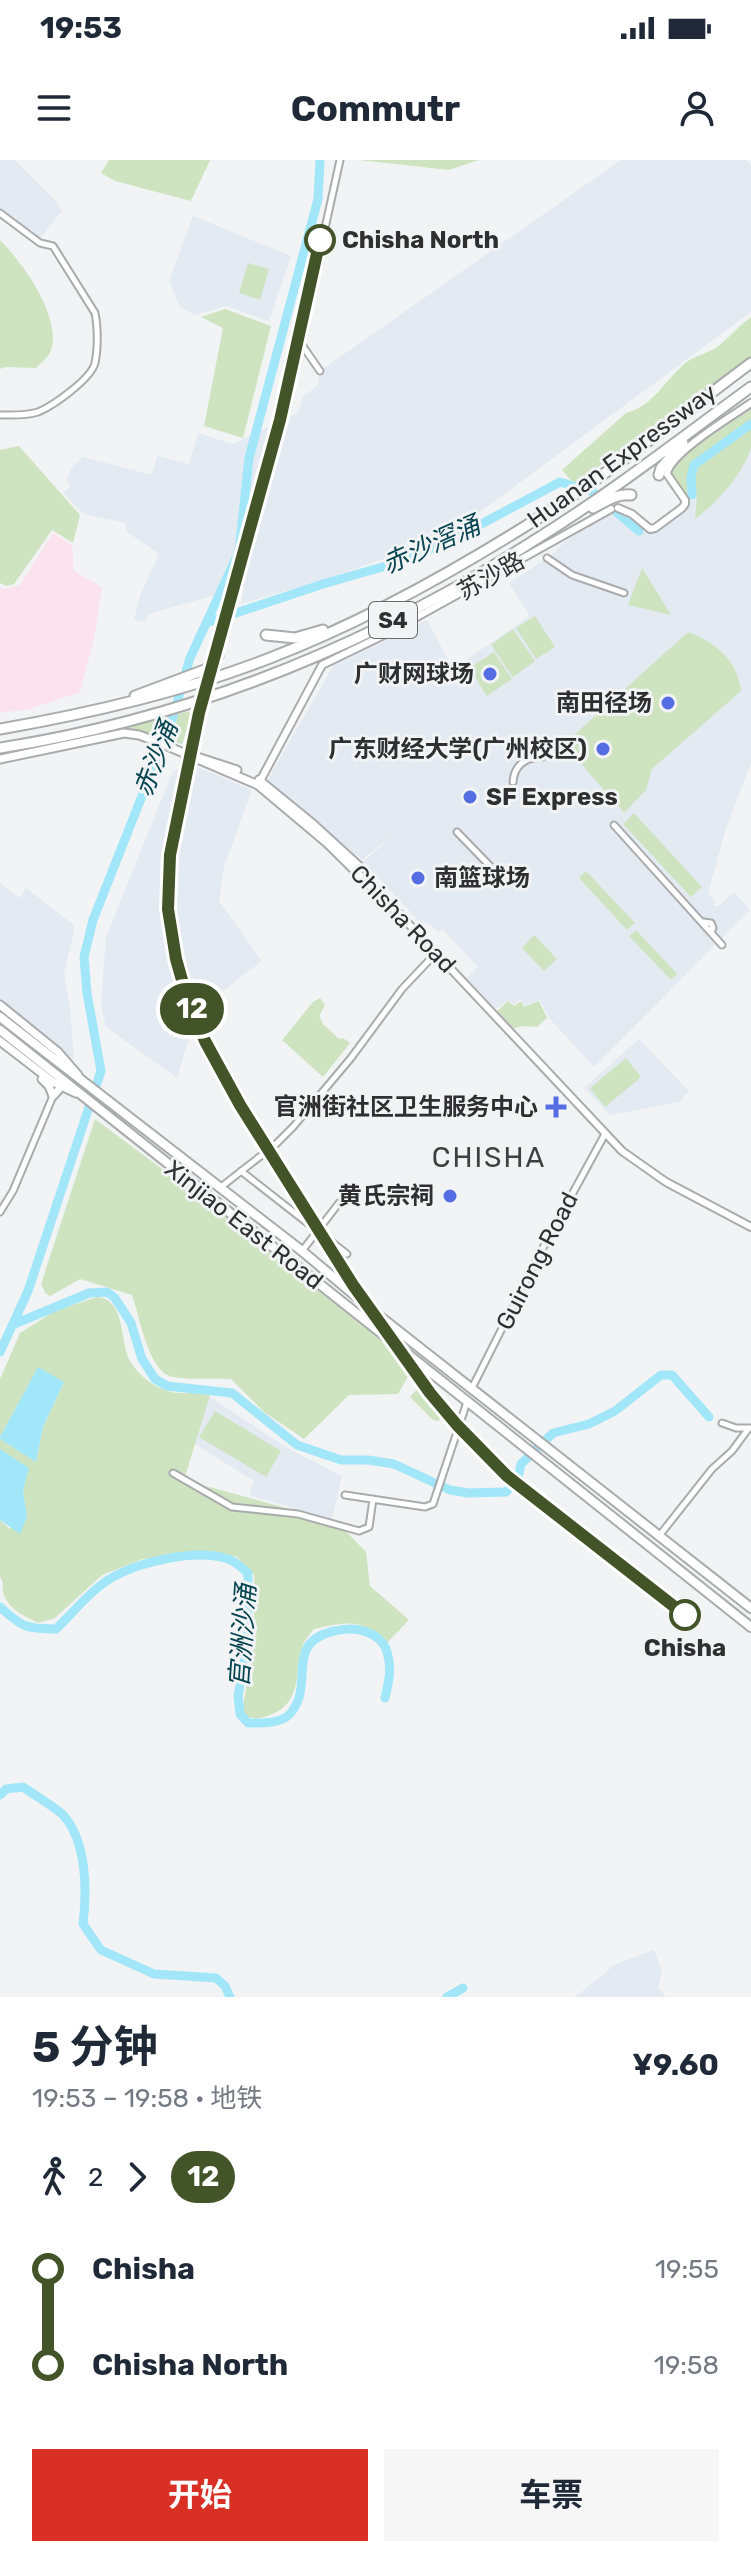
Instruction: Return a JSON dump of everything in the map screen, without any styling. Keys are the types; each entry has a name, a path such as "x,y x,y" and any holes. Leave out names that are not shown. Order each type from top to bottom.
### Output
{"highway":[{"name":"Huanan Expressway","path":"0,729 99,711 170,687 193,684 267,659 364,615 484,551 575,493 751,363"},
{"name":"Huanan Expressway","path":"0,748 95,730 166,712 260,680 359,637 417,608 587,508 751,387"},
{"path":"659,475 672,454 707,419"},
{"path":"587,508 628,495"},
{"path":"266,635 295,638 364,615"},
{"path":"170,687 209,667 218,656"},
{"name":"Xinjiao East Road","path":"0,1017 221,1187 751,1608"},
{"name":"Xinjiao East Road","path":"0,1030 751,1627"}],"main road":[{"name":"Chisha Road","path":"0,759 124,733 139,735 186,753 201,762 259,783 327,843 403,918"},
{"path":"0,1005 58,1052 82,1080"},
{"path":"0,1044 46,1082 53,1096 61,1087"},
{"path":"0,1044 61,1087 78,1093"}],"street":[{"path":"320,371 300,342 340,160"},
{"path":"0,213 40,243 53,246 95,313 97,322 95,363 87,378 38,412 0,415"},
{"name":"苏沙路","path":"259,783 322,665 390,632 614,509 632,514 650,529 655,528 682,508 685,500 667,474 670,465 684,451 751,403"},
{"path":"547,558 572,575 624,593"},
{"path":"513,782 513,775 521,763 542,757"},
{"path":"614,825 722,945"},
{"path":"457,832 493,869"},
{"name":"Chisha Road","path":"403,918 622,1151 653,1175 751,1227"},
{"path":"221,1187 293,1127 351,1058 402,989 436,953"},
{"path":"0,1212 13,1191 53,1096"},
{"name":"Guirong Road","path":"472,1388 605,1134"},
{"path":"241,1171 347,1254"},
{"path":"302,1251 339,1203"},
{"path":"345,1495 431,1506 467,1402"},
{"path":"722,1423 736,1428 750,1428"},
{"path":"659,1536 712,1469 732,1451 750,1428"},
{"path":"173,1473 232,1507 298,1514 359,1531 369,1527 373,1499"}],"shaded area":[{"path":"0,160 15,160 62,211 39,240 0,211"},
{"path":"621,160 746,160 751,165 751,312 473,517 403,552 241,604 244,587 148,614 145,622 134,620 141,593 159,554 127,532 125,523 87,515 78,509 64,493 71,486 66,480 72,467 83,457 152,475 157,456 189,464 198,433 233,444 299,412 303,397 318,385 320,371"},
{"path":"193,216 291,256 269,321 226,306 195,315 180,307 169,281"},
{"name":"广东财经大学(广州校区)","path":"751,405 751,763 725,831 708,894 716,902 713,906 719,906 734,892 750,910 594,1067 549,1018 540,1000 524,1006 521,998 514,1005 508,1000 496,1009 467,978 478,967 442,929 439,932 420,922 363,862 402,827 362,860 267,781 333,666 427,620 463,688 454,668 530,616 509,583 550,556 567,540 614,511 625,513 650,531 683,511 687,506 685,452"},
{"path":"53,533 72,545 74,571 102,587 94,638 80,692 29,709 0,713 0,587 20,585"},
{"path":"193,765 252,790 224,867 219,901 262,961 197,1011 177,1078 106,1027 101,1004 106,937 173,771"},
{"path":"0,883 19,898 26,888 75,926 64,974 74,1060 0,1000"},
{"path":"639,1039 689,1091 679,1102 610,1115 584,1088"},
{"path":"210,1397 289,1449 342,1476 332,1519 249,1495 254,1481 195,1444"},
{"path":"654,1950 662,1971 658,1988 666,1997 575,1997 616,1964"}],"green space":[{"path":"109,160 210,160 191,201 115,181 101,173"},
{"path":"359,160 479,160 449,170"},
{"path":"0,240 29,276 51,322 51,350 36,368 0,369"},
{"path":"248,263 269,269 260,300 239,293"},
{"path":"225,309 271,326 243,438 204,426 223,328 201,317"},
{"path":"751,317 751,357 574,484 562,470 626,413 651,399 684,364 717,347"},
{"path":"751,406 751,420 696,458 688,474 687,500 670,472 675,464 694,446"},
{"path":"751,427 751,447 736,477 721,496 695,519 697,496 693,484 696,467"},
{"path":"19,446 80,515 73,543 52,530 14,584 6,586 0,583 0,450"},
{"path":"642,568 671,615 628,605"},
{"path":"535,616 555,647 536,659 516,628"},
{"path":"513,629 535,661 513,677 491,645"},
{"name":"南田径场","path":"688,632 724,654 735,670 741,691 652,769 646,790 624,813 564,744"},
{"name":"广财网球场","path":"494,652 512,679 487,696 469,668"},
{"path":"194,710 182,744 130,728 135,725"},
{"path":"634,813 702,887 691,897 623,824"},
{"path":"586,871 635,923 627,930 579,878"},
{"path":"636,930 677,974 671,980 629,936"},
{"path":"534,935 557,959 544,971 522,948"},
{"path":"320,998 325,1005 319,1016 323,1024 339,1039 350,1043 323,1077 282,1040 313,1002"},
{"path":"508,1001 514,1006 521,1001 524,1007 539,1001 547,1018 537,1027 512,1029 497,1011"},
{"path":"626,1058 641,1077 605,1107 590,1088"},
{"path":"95,1119 414,1366 398,1394 349,1395 304,1439 264,1412 231,1379 180,1378 164,1373 151,1355 132,1295 80,1279 50,1296 46,1294 41,1284"},
{"path":"97,1297 114,1306 128,1356 146,1380 172,1392 210,1396 184,1480 337,1522 366,1552 370,1586 409,1620 386,1644 370,1629 353,1624 314,1629 303,1645 293,1695 288,1703 270,1715 251,1718 242,1711 252,1643 254,1575 237,1557 214,1551 143,1559 102,1575 55,1618 38,1623 13,1608 5,1597 0,1576 0,1520 10,1529 27,1517 23,1491 28,1468 0,1449 0,1439 36,1462 43,1427 64,1382 38,1368 0,1437 0,1379 20,1333 55,1311"},
{"path":"425,1380 453,1406 438,1421 433,1420 410,1397"},
{"path":"215,1411 281,1451 266,1477 199,1437"}],"water":[{"path":"38,1367 64,1382 43,1427 36,1462 0,1437"},
{"path":"0,1449 29,1468 23,1491 27,1517 20,1534 0,1520"}],"waterway":[{"name":"赤沙涌","path":"0,1352 28,1291 101,1071 84,957 93,920 172,720 190,658 239,552 249,458 318,199 320,160"},
{"name":"赤沙滘涌","path":"692,495 694,465 751,424"},
{"name":"赤沙滘涌","path":"206,623 407,560 560,482 593,492 639,531"},
{"path":"12,1325 89,1293 107,1292 115,1298 131,1323 142,1359 155,1379 167,1386 232,1393 297,1445 341,1460 394,1464 450,1490 468,1493 506,1492 518,1478 521,1464 553,1433 589,1424 615,1411 661,1375 672,1375 709,1417"},
{"name":"官洲沙涌","path":"0,1607 25,1626 56,1629 95,1590 128,1570 162,1560 198,1555 228,1559 248,1573 248,1641 238,1696 240,1714 248,1723 275,1721 289,1715 301,1691 302,1666 309,1645 318,1637 334,1631 364,1631 383,1643 390,1667 385,1698"},
{"path":"0,1795 6,1789 23,1787 61,1813 72,1827 84,1868 83,1924 101,1950 154,1974 216,1978 225,1986 230,1997"},
{"path":"447,1997 463,1988"}],"metro line":[{"name":"12","path":"320,240 280,420 199,713 170,855 168,909 176,959 188,1001 205,1041 240,1105 353,1285 430,1393 507,1476 685,1615"}],"place":[{"name":"Chisha North","path":"320,240"},
{"name":"广财网球场","path":"490,674"},
{"name":"南田径场","path":"668,703"},
{"name":"广东财经大学(广州校区)","path":"603,749"},
{"name":"SF Express","path":"470,797"},
{"name":"南篮球场","path":"418,878"},
{"name":"官洲街社区卫生服务中心","path":"556,1107"},
{"name":"黄氏宗祠","path":"450,1196"},
{"name":"Chisha","path":"685,1615"}],"district":[{"name":"CHISHA","path":"489,1157"}]}
